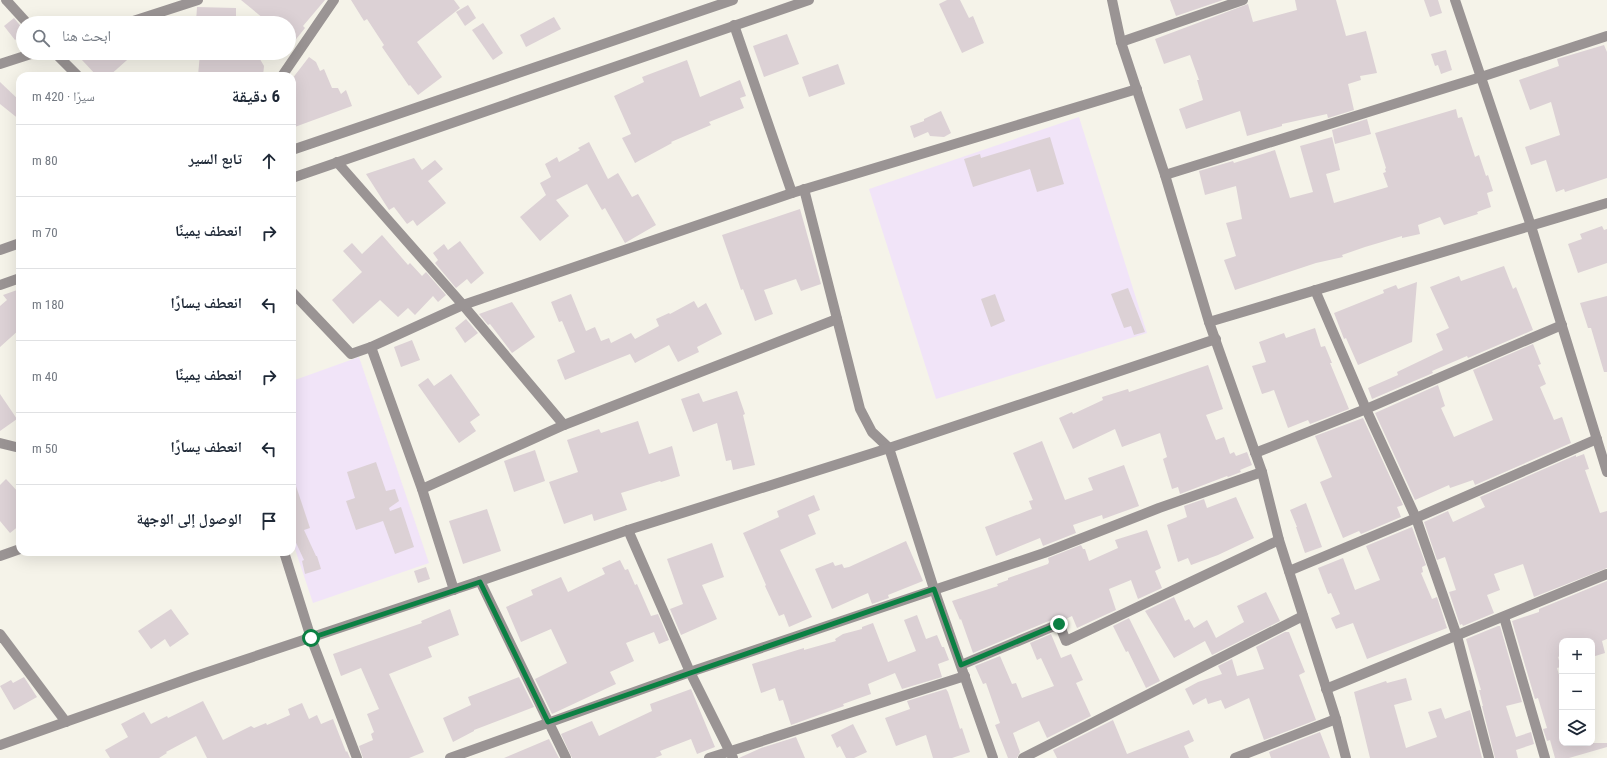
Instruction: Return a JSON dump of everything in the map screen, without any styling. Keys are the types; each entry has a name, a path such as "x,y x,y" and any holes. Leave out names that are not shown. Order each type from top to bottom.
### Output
{"street":[{"path":"6,0 21,16"},
{"path":"149,16 198,0"},
{"path":"296,56 334,0"},
{"path":"296,149 734,0"},
{"path":"296,177 809,0"},
{"path":"1112,0 1121,42 1165,175 1209,322 1262,472 1279,540 1336,719 1346,758"},
{"path":"1121,42 1243,0"},
{"path":"1455,0 1531,226 1607,472"},
{"path":"734,25 792,193"},
{"path":"1165,175 1481,77 1607,36"},
{"path":"0,64 16,59"},
{"path":"62,60 74,72"},
{"path":"285,72 293,60"},
{"path":"296,296 351,354 371,347 463,305 792,193 1137,89"},
{"path":"337,162 463,305 564,426"},
{"path":"804,189 860,409 872,432 889,448 934,589 993,758"},
{"path":"1209,322 1607,204"},
{"path":"0,250 16,244"},
{"path":"0,285 16,279"},
{"path":"1315,290 1366,409 1416,518 1457,636 1489,758"},
{"path":"422,489 564,426 837,319"},
{"path":"1255,453 1366,409 1562,326"},
{"path":"0,745 193,677 480,582 628,530 889,448 1216,339"},
{"path":"371,347 422,489 454,590"},
{"path":"1289,571 1416,518 1597,439"},
{"path":"0,443 16,447"},
{"path":"450,758 690,672 1044,553 1160,508 1262,472"},
{"path":"628,530 690,672 731,754"},
{"path":"961,665 1059,624 1066,641 1279,540"},
{"path":"0,556 16,550"},
{"path":"285,556 311,638 357,758"},
{"path":"1326,689 1607,574"},
{"path":"480,582 566,758"},
{"path":"1023,758 1303,616"},
{"path":"1504,616 1545,758"},
{"path":"0,634 66,722"},
{"path":"708,758 731,754 965,676"},
{"path":"1235,758 1336,719"}],"shaded area":[{"path":"1079,117 1147,333 936,399 869,189"},
{"path":"359,357 429,563 313,603 296,552 296,380"}],"building":[{"path":"241,0 325,0 303,26 305,28 296,39 296,16 260,16"},
{"path":"351,0 454,0 460,8 417,42 442,77 418,95 410,85 409,86 382,47 384,45 367,19 364,21"},
{"path":"947,0 960,0 969,18 973,16 984,43 962,53 939,4"},
{"path":"1170,0 1223,0 1176,16"},
{"path":"1295,0 1336,0 1346,36 1366,31 1377,73 1360,76 1361,80 1348,84 1354,110 1328,118 1327,114 1282,124 1282,126 1247,136 1240,111 1186,129 1179,109 1203,100 1197,80 1199,80 1190,55 1164,64 1155,39 1248,4 1253,22 1297,10"},
{"path":"1424,0 1438,0 1442,13 1430,17"},
{"path":"468,5 476,18 465,26 456,12"},
{"path":"197,7 236,8 236,16 196,16"},
{"path":"554,17 561,29 526,47 520,35"},
{"path":"14,18 16,20 16,39 15,40 4,26"},
{"path":"483,23 503,53 493,60 472,30"},
{"path":"787,34 799,64 764,77 753,46"},
{"path":"1604,45 1607,52 1607,178 1565,192 1564,189 1556,192 1546,160 1531,165 1525,147 1560,135 1551,102 1530,110 1519,80 1559,66 1557,59"},
{"path":"1446,50 1452,70 1441,74 1438,65 1435,66 1431,54"},
{"path":"309,57 316,62 320,71 324,69 332,88 338,88 341,94 346,90 352,106 296,127 296,74"},
{"path":"82,60 127,60 114,72 93,72"},
{"path":"199,60 260,60 264,66 263,72 198,72"},
{"path":"687,60 700,97 740,80 746,96 740,98 744,108 709,122 711,125 671,142 672,143 635,163 622,138 631,134 614,96 644,82 642,77"},
{"path":"838,64 845,84 809,97 802,77"},
{"path":"0,82 16,97 16,117 0,104"},
{"path":"1456,109 1458,118 1462,117 1475,157 1479,155 1486,176 1488,175 1493,191 1487,193 1491,207 1477,212 1478,214 1444,225 1440,217 1418,225 1420,234 1402,238 1402,236 1365,247 1342,255 1343,257 1316,263 1235,290 1224,260 1236,256 1226,223 1242,219 1236,186 1205,195 1199,171 1233,161 1234,163 1275,150 1290,198 1313,192 1300,146 1332,137 1340,170 1326,174 1334,203 1388,187 1383,173 1386,172 1386,168 1375,133"},
{"path":"941,111 951,133 944,137 930,136 928,132 914,138 910,126 924,121 924,119"},
{"path":"1367,119 1371,134 1335,144 1332,130"},
{"path":"1050,137 1064,184 1037,192 1030,169 973,187 964,159 980,154 981,158"},
{"path":"589,142 608,179 618,173 632,197 638,194 656,225 625,243 605,208 602,210 587,184 556,200 569,216 540,241 520,217 546,195 540,183 551,177 545,164 557,157 559,162 580,150 578,148"},
{"path":"414,158 422,170 435,160 443,169 428,181 446,203 417,226 413,220 407,224 394,207 389,210 366,174"},
{"path":"800,209 821,284 801,291 796,279 764,290 773,314 755,321 743,289 741,290 722,235"},
{"path":"1602,226 1604,230 1607,229 1607,263 1578,273 1568,244 1582,239 1580,234"},
{"path":"382,235 408,265 410,263 422,276 426,272 446,295 438,302 433,296 415,315 408,308 398,317 380,300 353,324 332,300 362,272 343,251 352,243 362,254"},
{"path":"460,241 484,273 471,284 467,279 456,288 435,263 438,260 433,253 444,244 448,250"},
{"path":"1504,266 1513,289 1516,287 1533,330 1468,358 1467,356 1432,371 1433,373 1372,399 1368,388 1398,375 1397,372 1443,350 1436,334 1449,328 1430,287 1459,276 1461,281"},
{"path":"1417,282 1412,342 1358,365 1346,338 1344,339 1334,313 1384,293 1383,290 1396,285 1398,289"},
{"path":"1128,288 1145,332 1134,335 1131,326 1124,328 1111,294"},
{"path":"16,290 16,333 0,347 0,306 7,300 3,295"},
{"path":"571,294 586,331 595,327 601,341 609,338 611,343 631,333 635,339 659,326 656,319 669,313 670,314 694,301 698,308 706,303 722,334 697,347 699,352 678,362 669,345 635,363 630,354 565,380 557,360 575,352 562,321 559,322 551,302"},
{"path":"995,294 1005,321 991,327 981,299"},
{"path":"1607,296 1607,372 1604,372 1591,328 1588,328 1580,303"},
{"path":"512,302 535,337 512,353 490,324 488,325 479,314"},
{"path":"466,319 478,333 465,343 455,328"},
{"path":"1315,328 1321,347 1325,346 1332,363 1330,363 1349,409 1310,424 1308,420 1288,428 1274,390 1262,394 1252,366 1266,362 1259,342 1284,333 1286,338"},
{"path":"412,340 420,360 401,367 394,347"},
{"path":"1533,344 1541,364 1538,365 1546,384 1540,387 1554,420 1562,417 1571,443 1475,485 1473,480 1450,488 1449,485 1415,500 1375,413 1438,385 1445,406 1441,408 1454,437 1493,420 1473,370"},
{"path":"1208,365 1223,409 1206,415 1216,440 1224,437 1230,454 1234,452 1236,456 1247,452 1252,465 1240,470 1241,472 1180,494 1178,487 1172,489 1163,459 1167,457 1160,433 1122,447 1115,429 1073,449 1059,418 1072,412 1073,414 1103,400 1102,397 1128,389 1129,392"},
{"path":"451,374 480,415 470,422 476,431 459,443 418,385 428,378 434,386"},
{"path":"737,391 745,414 743,415 755,465 733,470 731,460 726,461 717,423 693,432 681,399 699,393 703,402"},
{"path":"0,394 16,420 0,431"},
{"path":"1363,418 1403,505 1397,507 1401,517 1361,534 1359,531 1343,538 1320,482 1332,477 1315,436"},
{"path":"638,421 649,454 672,446 680,476 621,493 627,510 594,521 592,514 564,524 549,482 578,472 567,440 599,429 601,433"},
{"path":"1042,441 1065,500 1093,490 1088,478 1124,465 1139,506 1103,519 1102,515 1073,525 1076,533 1043,546 1040,538 996,556 985,527 1032,509 1029,501 1033,500 1013,453"},
{"path":"535,450 545,481 514,492 504,461"},
{"path":"1584,454 1589,469 1585,470 1600,513 1607,511 1607,568 1534,597 1523,564 1494,574 1500,590 1487,595 1494,613 1463,626 1462,624 1460,625 1449,592 1456,590 1445,557 1437,560 1424,522 1448,511 1453,522 1485,507 1480,497 1576,455 1576,457"},
{"path":"376,462 386,491 395,489 399,501 389,508 390,511 401,507 414,547 395,554 383,521 356,530 346,501 355,498 347,472"},
{"path":"6,479 16,490 16,528 10,533 0,521 0,485"},
{"path":"296,486 310,528 304,530 317,556 321,569 305,574 302,561 304,560 296,543"},
{"path":"814,495 820,510 808,515 816,534 780,550 812,617 789,627 784,614 779,616 743,533 779,517 777,511"},
{"path":"1236,497 1254,538 1218,555 1191,565 1188,558 1178,562 1167,525 1187,517 1184,506 1204,499 1207,508"},
{"path":"1306,503 1322,547 1305,553 1290,510"},
{"path":"487,509 501,551 463,564 449,521"},
{"path":"1412,527 1426,565 1422,567 1423,572 1421,573 1432,599 1437,597 1447,628 1367,659 1353,623 1336,629 1331,618 1340,614 1331,593 1328,594 1318,568 1343,558 1355,590 1380,580 1366,546"},
{"path":"1147,530 1161,568 1155,571 1162,588 1138,599 1131,580 1109,589 1116,610 1077,628 1072,616 1064,620 1056,618 973,653 961,619 960,620 952,601 998,586 997,584 1008,580 1008,578 1048,564 1048,558 1081,545 1083,549 1085,549 1089,561 1118,548 1115,540"},
{"path":"906,541 923,581 888,595 889,598 872,604 868,593 832,609 815,569 833,562 835,566 842,564 844,568 849,567"},
{"path":"712,543 724,577 702,585 717,619 681,635 670,609 683,604 667,559"},
{"path":"620,560 625,570 628,569 635,585 637,584 651,616 658,614 669,640 659,644 654,632 626,643 634,661 610,672 616,684 552,714 535,679 567,663 551,629 521,642 506,607 533,595 531,590 561,577 568,592 605,574 602,568"},
{"path":"426,567 430,579 418,583 414,571"},
{"path":"1607,581 1607,639 1602,641 1605,653 1595,656 1595,638 1559,638 1559,668 1557,668 1559,675 1559,746 1595,746 1595,743 1607,743 1607,747 1569,758 1555,758 1550,740 1547,741 1543,729 1547,728 1538,698 1535,699 1512,621 1539,612 1539,609"},
{"path":"1266,592 1280,621 1212,655 1205,641 1174,658 1145,611 1174,597 1185,621 1189,619 1194,628 1207,620 1216,638 1244,622 1237,606"},
{"path":"171,609 189,634 170,647 165,639 151,649 138,631"},
{"path":"450,609 459,635 428,647 432,657 389,674 424,752 409,758 363,758 359,746 373,740 371,734 374,732 367,714 379,709 361,668 341,676 333,654 422,623 421,621"},
{"path":"917,615 926,639 937,635 942,647 944,647 949,660 938,664 942,677 902,689 895,673 868,684 871,694 843,704 844,706 791,725 783,700 779,701 775,688 761,693 752,664 804,648 804,650 836,641 835,639 843,634 862,629 862,627 873,623 888,662 916,651 904,620"},
{"path":"1129,618 1160,681 1146,688 1128,651 1126,652 1113,626"},
{"path":"1500,626 1522,702 1506,706 1516,737 1531,732 1534,744 1516,750 1518,758 1495,758 1482,706 1479,690 1481,690 1466,639"},
{"path":"1285,632 1289,632 1305,672 1299,675 1316,720 1264,740 1249,698 1225,709 1221,700 1208,704 1206,698 1193,705 1185,689 1198,682 1222,674 1218,666 1232,659 1237,676 1264,669 1256,647"},
{"path":"1051,634 1061,658 1071,654 1083,680 1076,683 1091,716 1047,738 1039,721 1013,733 1020,752 1017,758 1008,758 995,725 1000,723 986,683 983,684 975,666 1000,656 1012,684 1016,683 1022,698 1054,686 1041,658 1037,660 1030,643"},
{"path":"24,677 37,697 14,710 0,686 11,680 13,683"},
{"path":"519,677 534,707 474,730 453,742 443,718 471,705 468,697"},
{"path":"1406,678 1412,700 1394,705 1406,748 1437,737 1428,712 1441,708 1445,719 1470,710 1482,758 1370,758 1354,692 1386,681 1387,683"},
{"path":"691,689 715,747 697,754 691,739 660,751 662,755 655,758 572,758 561,734 592,721 599,736 652,711 650,704"},
{"path":"946,689 970,752 952,758 933,758 926,735 896,746 885,718 910,709 907,701"},
{"path":"203,701 223,740 251,726 254,728 266,723 267,725 290,715 288,709 302,703 309,719 317,715 321,724 333,719 346,752 347,751 350,758 207,758 196,736 166,752 167,753 159,758 110,758 105,750 128,737 121,724 144,712 151,724 167,716 168,718"},
{"path":"1113,720 1127,754 1189,730 1194,741 1184,746 1189,758 1057,758 1053,750"},
{"path":"853,724 867,752 854,758 846,758 840,746 837,748 831,735"},
{"path":"1320,732 1330,758 1271,758 1269,752"},
{"path":"796,737 805,758 739,758 761,748"},
{"path":"549,739 559,758 504,758"}],"route":[{"path":"311,638 480,582 548,722 934,589 961,665 1059,624"}]}
